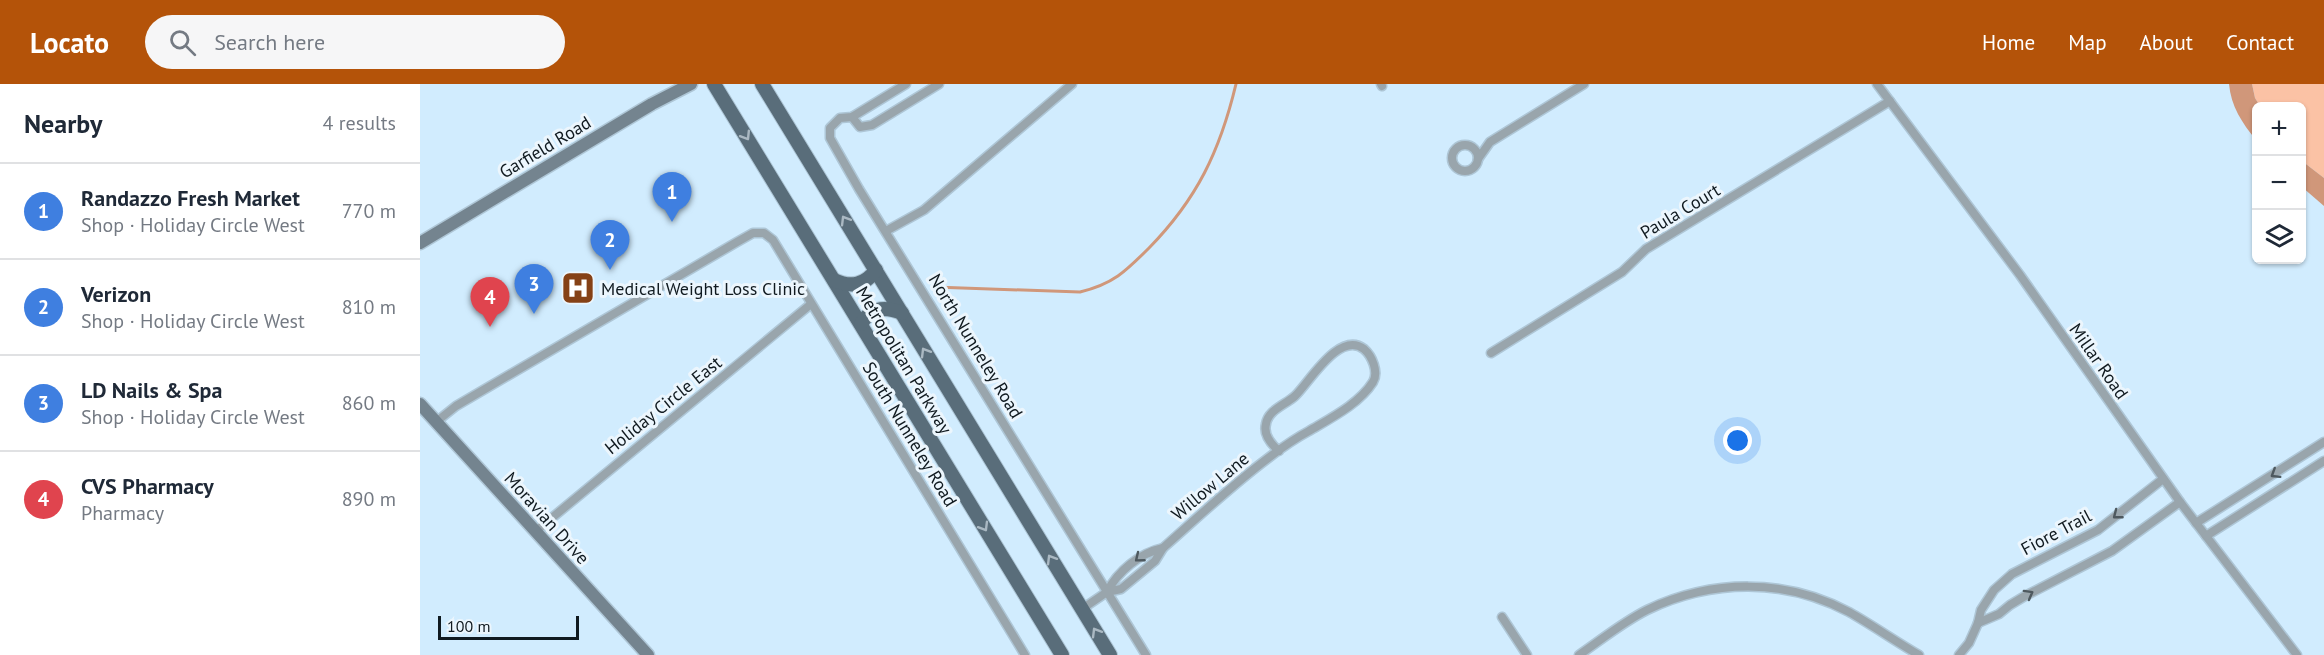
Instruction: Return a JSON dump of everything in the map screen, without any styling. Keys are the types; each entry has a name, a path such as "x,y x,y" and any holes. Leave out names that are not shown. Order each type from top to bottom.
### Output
{"main road":[{"name":"Metropolitan Parkway","path":"714,84 1062,655"},
{"name":"Metropolitan Parkway","path":"762,84 1110,655"},
{"path":"834,280 848,285 861,284 876,270"},
{"path":"861,324 868,315 878,309 892,309 902,313"}],"street":[{"name":"Garfield Road","path":"420,243 601,134 691,84"},
{"name":"North Nunneley Road","path":"906,84 852,117 840,118 831,128 830,138 1146,655"},
{"path":"852,117 860,127 872,125 939,84"},
{"path":"886,231 924,210 1072,84"},
{"path":"1490,142 1474,167 1467,171 1459,170 1453,164 1453,156 1457,148 1490,142 1584,84"},
{"name":"Millar Road","path":"1877,84 2020,275 2163,479 2297,655"},
{"name":"Paula Court","path":"1491,353 1622,272 1646,249 1890,101"},
{"path":"1469,146 1476,151 1478,159"},
{"name":"South Nunneley Road","path":"436,422 456,406 737,242 753,233 764,233 773,240 1025,655"},
{"name":"Holiday Circle East","path":"536,531 811,304"},
{"name":"Willow Lane","path":"1082,609 1107,592 1121,589 1155,561 1162,548 1279,451 1330,420 1367,390 1375,379 1376,373 1373,361 1366,351 1358,346 1343,348 1327,357 1295,396 1269,415 1265,425 1266,433 1271,444 1279,451"},
{"name":"Moravian Drive","path":"420,404 648,655"},
{"path":"2196,523 2324,442"},
{"path":"2295,461 2304,474"},
{"path":"2206,536 2324,461"},
{"name":"Fiore Trail","path":"1959,655 1968,643 1982,610 1994,590 2012,574 2098,530 2163,479"},
{"path":"1978,623 1999,614 2015,602 2112,551 2180,502"},
{"path":"1579,655 1646,610 1664,603 1705,590 1759,585 1790,590 1826,602 1848,612 1919,655"},
{"path":"1502,617 1527,655"}],"shaded area":[{"path":"2229,84 2252,84 2258,102 2252,102 2252,135 2238,114"},
{"path":"2252,84 2324,84 2324,178 2306,164 2306,102 2258,102"},
{"path":"2306,164 2324,178 2324,206 2306,190"}],"waterway":[{"path":"934,287 1080,292 1118,276 1166,230 1193,192 1214,152 1236,84"}],"place":[{"name":"Randazzo Fresh Market","path":"672,222"},
{"name":"Verizon","path":"610,270"},
{"name":"Medical Weight Loss Clinic","path":"578,288"},
{"name":"LD Nails & Spa","path":"534,314"},
{"name":"CVS Pharmacy","path":"490,327"}]}
